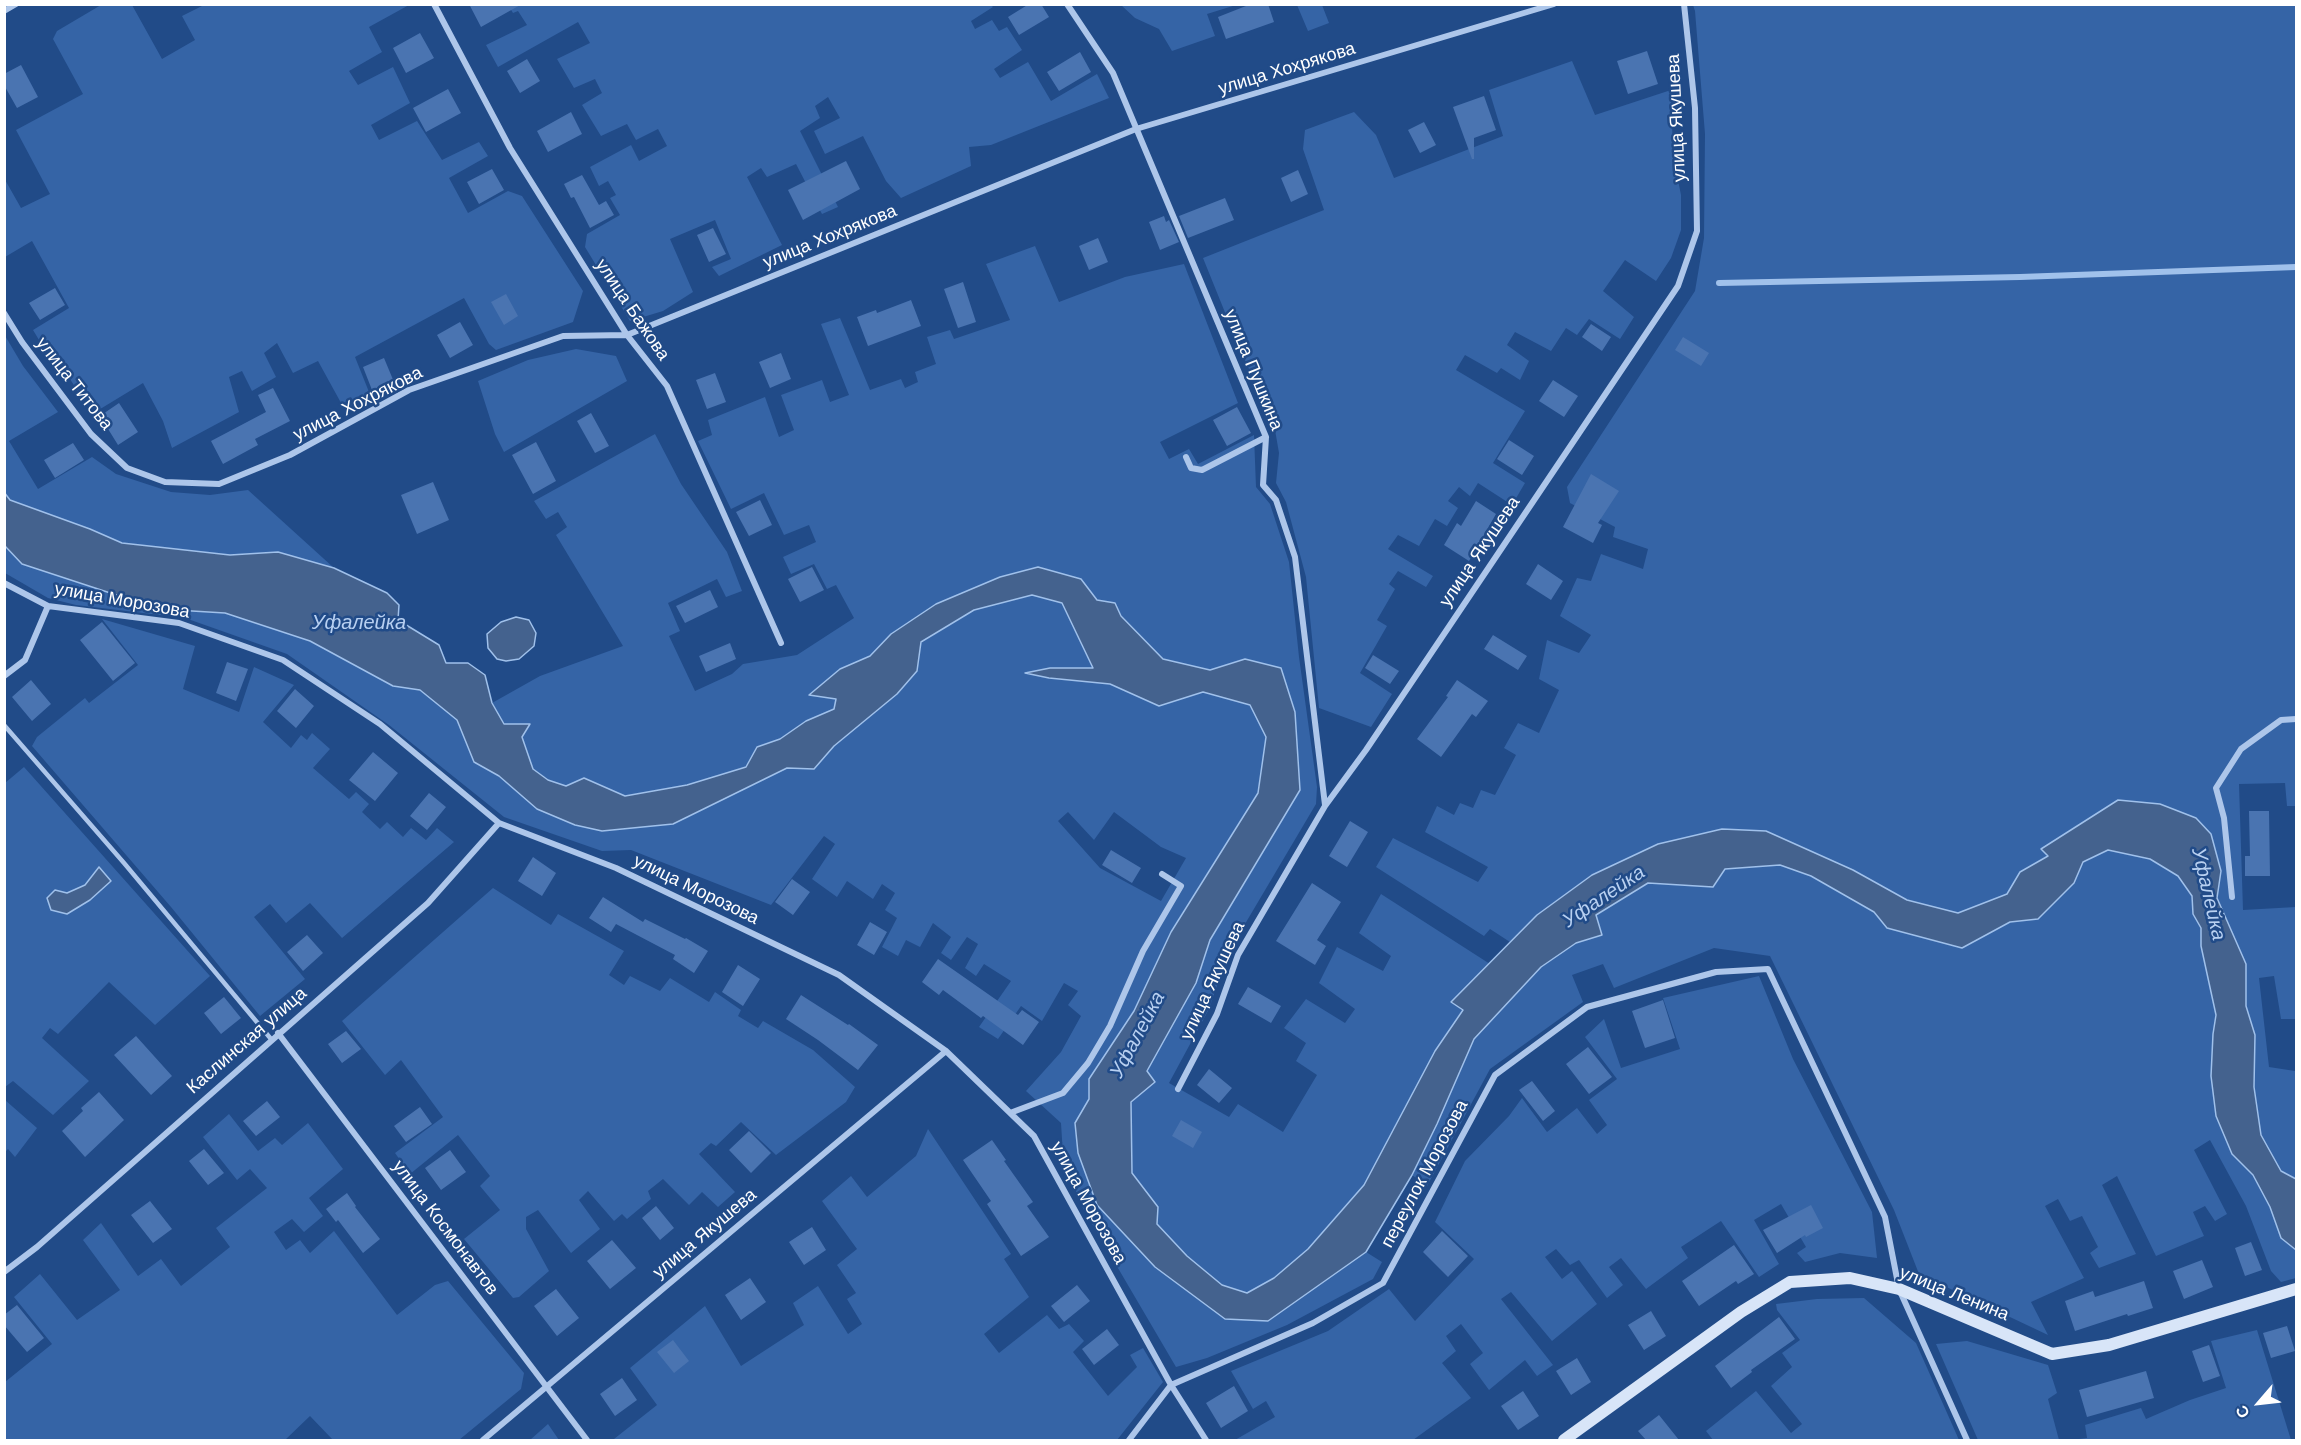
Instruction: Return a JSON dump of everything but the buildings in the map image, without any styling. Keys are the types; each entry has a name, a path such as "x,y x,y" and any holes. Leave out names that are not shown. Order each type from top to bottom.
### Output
{"street":[{"path":"4,11 16,4"},
{"name":"улица Бажова","path":"434,4 510,148 627,335 667,386 781,643"},
{"name":"улица Пушкина","path":"1067,4 1113,73 1266,437 1263,485 1276,500 1295,557 1325,806"},
{"name":"улица Хохрякова","path":"127,468 165,482 219,484 290,455 409,390 563,336 627,335 1136,129 1554,4"},
{"name":"улица Якушева","path":"1178,1089 1217,1014 1238,955 1325,806 1366,750 1678,286 1697,231 1695,108 1684,4"},
{"name":"улица Титова","path":"4,313 22,342 91,434 127,468"},
{"path":"1186,457 1191,468 1202,470 1266,437"},
{"name":"улица Морозова","path":"4,583 48,606 179,624 283,660 380,724 499,823 616,868 839,975 946,1051 1034,1136 1172,1385 1206,1440"},
{"path":"4,676 25,660 48,606"},
{"path":"2232,897 2224,818 2216,788 2241,748 2281,720 2296,720"},
{"name":"Каслинская улица","path":"4,1272 37,1247 428,903 499,823"},
{"path":"1010,1113 1063,1093 1088,1063 1110,1026 1143,951 1181,886 1162,874"},
{"name":"переулок Морозова","path":"1129,1440 1172,1385 1313,1323 1383,1283 1495,1075 1587,1007 1716,972 1768,969 1885,1217 1899,1289"},
{"name":"улица Космонавтов","path":"278,1033 587,1440"},
{"name":"улица Якушева","path":"483,1440 946,1051"},
{"name":"улица Ленина","path":"1564,1440 1741,1312 1790,1282 1850,1278 1899,1289 2052,1354 2109,1345 2296,1289"},
{"path":"1899,1289 1967,1440"}],"lane":[{"path":"4,725 124,863 271,1039"}],"shaded area":[{"path":"235,4 409,5 369,27 382,52 349,71 358,85 393,67 410,103 371,125 379,140 417,121 442,160 479,142 488,156 449,178 468,213 508,191 522,196 583,291 573,322 496,350 489,344 464,298 355,357 371,397 346,412 318,361 293,373 277,343 264,353 276,377 252,391 242,371 229,377 239,412 172,448 163,421 143,383 92,414 70,379 62,378 33,330 69,308 32,241 5,257 4,178 21,208 50,194 16,130 83,94 53,39 57,31 101,5 132,5 162,59 195,40 182,16 204,5 230,6"},
{"path":"508,5 991,5 993,7 971,21 975,29 992,20 999,31 1007,27 1022,50 994,69 1000,78 1028,62 1051,101 1097,74 1109,98 991,145 969,147 971,166 901,198 886,181 863,136 825,154 814,131 840,118 828,97 815,106 820,118 800,131 838,207 822,214 796,164 767,177 761,168 747,177 782,245 719,276 712,267 731,259 715,220 670,239 693,292 663,311 630,321 585,247 587,234 620,215 610,198 616,195 608,181 599,186 590,167 631,145 639,161 667,146 658,129 636,140 627,124 601,136 582,105 602,93 595,79 574,88 557,59 590,43 578,22 498,67 486,45 527,25 518,11 513,13"},
{"path":"1121,5 1236,5 1207,14 1215,36 1172,51 1159,29 1135,18"},
{"path":"1297,5 1322,5 1329,23 1308,31"},
{"path":"1693,5 2296,5 2296,806 2287,806 2285,783 2239,784 2243,910 2296,907 2296,1019 2281,1019 2274,976 2259,978 2269,1067 2295,1071 2296,1179 2281,1171 2261,1135 2254,1087 2255,1035 2246,1006 2246,964 2216,898 2221,871 2211,834 2042,849 2048,856 2020,872 2007,894 1958,913 1907,900 1853,870 1766,831 1722,829 1658,844 1592,875 1537,915 1510,942 1490,929 1484,936 1376,867 1393,838 1478,882 1488,867 1425,832 1437,806 1454,815 1460,803 1473,808 1481,790 1495,795 1516,755 1504,748 1518,723 1539,733 1559,690 1539,679 1547,640 1579,653 1591,635 1560,616 1577,578 1591,581 1601,554 1643,569 1648,549 1613,537 1615,527 1570,503 1567,487 1695,291 1704,238 1705,134"},
{"path":"1572,61 1595,115 1671,90 1673,155 1681,195 1681,230 1671,258 1656,281 1625,260 1603,291 1634,317 1620,339 1589,319 1577,335 1566,328 1551,351 1515,332 1507,345 1529,361 1520,380 1501,368 1497,373 1465,355 1456,370 1525,411 1493,463 1525,483 1512,505 1478,483 1470,496 1459,487 1448,501 1458,508 1447,526 1435,519 1419,546 1398,535 1388,549 1433,576 1426,587 1398,571 1389,584 1395,589 1377,620 1387,626 1360,673 1392,694 1371,727 1319,708 1306,577 1286,502 1276,483 1279,453 1274,424 1239,347 1203,258 1324,210 1303,149 1305,130 1354,112 1376,135 1394,178 1503,136 1489,90"},
{"path":"1035,246 1059,302 1125,277 1184,264 1238,403 1160,442 1169,459 1189,449 1198,464 1254,435 1256,487 1270,504 1289,562 1299,657 1317,787 1316,804 1229,951 1209,1009 1169,1083 1229,1117 1238,1104 1283,1132 1317,1075 1296,1061 1306,1043 1284,1028 1306,999 1345,1023 1355,1009 1319,983 1337,947 1383,971 1391,956 1359,933 1381,894 1490,964 1451,1002 1463,1009 1435,1051 1364,1185 1308,1249 1274,1278 1247,1293 1222,1285 1187,1256 1157,1224 1157,1207 1132,1174 1131,1102 1154,1082 1147,1071 1196,983 1210,940 1300,790 1295,712 1245,659 1210,670 1163,659 1121,615 1115,603 1097,600 1081,579 1038,567 1000,577 936,604 891,634 870,656 840,669 810,695 837,699 834,709 806,721 780,739 757,747 746,767 687,785 625,796 584,778 566,786 548,780 533,769 522,737 530,724 504,724 492,703 540,676 623,646 556,535 567,527 558,512 546,519 534,501 655,434 681,484 727,552 742,591 726,597 717,579 668,603 680,631 669,636 695,691 732,674 743,664 797,655 854,618 836,585 827,589 814,564 791,574 783,557 816,542 809,525 784,535 764,493 731,509 698,441 712,435 708,420 765,397 779,437 794,430 781,395 822,380 830,402 849,395 821,324 840,318 870,390 901,379 905,388 918,382 915,372 936,364 927,337 950,330 954,339 1010,320 986,264"},
{"path":"4,334 23,366 58,412 9,441 38,489 92,457 116,474 171,492 210,495 248,490 334,568 278,552 230,555 122,543 10,500 4,492"},
{"path":"576,349 616,356 627,381 504,452 495,434 478,381 528,360"},
{"path":"4,546 22,564 159,609 225,613 310,641 393,686 420,690 457,720 474,762 499,776 537,809 673,824 787,768 814,769 834,746 897,694 917,671 921,643 974,610 1033,595 1062,603 1094,668 1050,668 1027,673 1049,678 1110,684 1159,706 1203,692 1250,705 1266,737 1258,793 1171,931 1134,1011 1089,1079 1089,1099 1075,1123 1078,1153 1097,1204 1268,1321 1366,1252 1382,1262 1373,1279 1287,1325 1207,1358 1176,1367 1081,1205 1063,1155 1061,1123 1026,1091 1061,1052 1081,1016 1068,1005 1078,991 1064,983 1042,1021 1021,1006 998,1039 979,1027 1011,981 984,964 976,976 965,968 978,944 967,937 951,960 941,953 951,937 933,923 920,947 906,940 898,956 882,947 897,918 885,910 895,893 882,884 873,899 847,881 837,897 812,879 835,844 824,836 771,905 631,850 602,851 504,817 389,725 287,654 185,618 76,605 48,598 5,573","holes":["1068,812 1094,840 1114,812 1161,847 1186,858 1161,901 1100,868 1058,821"]},
{"path":"102,619 195,646 183,689 239,712 254,667 294,685 263,722 291,748 301,735 307,740 312,733 330,749 313,768 349,799 356,792 369,804 362,812 380,829 387,822 403,837 411,828 426,840 437,828 454,842 342,938 310,903 286,923 270,904 254,917 305,979 260,1016 171,907 32,746 37,737 85,698 89,703 138,665"},
{"path":"24,767 210,976 155,1025 109,982 58,1034 50,1028 42,1038 89,1081 53,1115 13,1081 5,1087 5,783"},
{"path":"2108,850 2150,859 2178,876 2192,896 2193,914 2201,928 2201,946 2216,1015 2213,1034 2232,1154 2253,1175 2270,1207 2281,1238 2296,1250 2296,1278 2281,1282 2271,1271 2246,1206 2210,1140 2194,1150 2227,1214 2215,1221 2205,1206 2193,1212 2204,1236 2156,1256 2117,1176 2102,1185 2136,1254 2099,1268 2090,1253 2098,1247 2082,1216 2070,1221 2058,1199 2045,1206 2084,1278 2031,1302 2048,1335 1919,1274 1894,1210 1770,956 1714,948 1614,988 1603,964 1572,975 1583,1002 1490,1069 1427,1186 1412,1175 1474,1039 1541,967 1576,943 1601,935 1595,916 1648,883 1713,887 1725,869 1780,865 1811,876 1874,912 1887,928 1962,948 2010,922 2038,919 2074,883 2083,862"},
{"path":"493,888 551,925 558,914 624,951 609,975 624,985 630,976 660,991 670,978 709,1002 715,992 741,1010 738,1016 758,1028 763,1021 813,1050 855,1087 846,1102 776,1155 741,1122 716,1146 711,1143 699,1154 735,1192 718,1207 702,1192 689,1205 663,1179 648,1191 651,1199 627,1219 622,1214 614,1221 588,1191 579,1200 600,1229 571,1253 538,1210 526,1217 526,1229 549,1271 519,1297 513,1298 464,1239 500,1210 480,1186 490,1176 458,1135 410,1174 395,1153 443,1117 401,1060 385,1075 342,1021"},
{"path":"1759,976 1793,1059 1872,1212 1877,1258 1840,1253 1805,1262 1797,1253 1806,1247 1781,1204 1754,1220 1779,1264 1759,1277 1721,1221 1681,1247 1688,1258 1646,1289 1621,1258 1609,1267 1623,1285 1607,1298 1579,1260 1570,1265 1556,1249 1545,1257 1562,1279 1572,1271 1597,1304 1552,1341 1511,1292 1501,1299 1553,1365 1537,1376 1525,1360 1489,1390 1470,1364 1483,1353 1461,1324 1446,1336 1456,1351 1442,1363 1471,1398 1413,1440 1235,1440 1275,1417 1266,1401 1253,1409 1231,1371 1328,1331 1389,1289 1415,1321 1474,1259 1435,1222 1465,1161 1509,1116 1522,1098 1547,1132 1577,1108 1597,1134 1607,1125 1589,1100 1617,1079 1585,1037 1604,1019 1621,1068 1680,1049 1663,998"},
{"path":"5,1100 37,1128 15,1157 8,1149 5,1152"},
{"path":"229,1114 258,1151 275,1138 282,1145 308,1123 343,1169 309,1198 323,1216 304,1232 292,1219 274,1232 286,1250 300,1240 310,1253 334,1231 397,1315 435,1285 448,1281 524,1373 521,1389 459,1440 333,1440 310,1416 285,1440 5,1440 5,1382 52,1344 14,1297 40,1274 77,1320 120,1290 83,1240 101,1223 138,1276 161,1259 181,1286 230,1247 216,1228 267,1188 250,1169 237,1180 203,1137"},
{"path":"928,1129 1011,1254 1004,1259 1029,1297 984,1334 999,1353 1047,1315 1059,1329 1069,1324 1084,1341 1073,1352 1108,1396 1137,1367 1130,1355 1143,1348 1163,1382 1117,1440 614,1439 657,1405 630,1368 705,1306 741,1366 804,1325 793,1303 818,1286 848,1334 862,1324 847,1299 856,1293 837,1265 857,1249 822,1201 851,1176 867,1197 916,1156"},
{"path":"1864,1298 1916,1343 1959,1440 1713,1440 1706,1431 1756,1391 1791,1433 1802,1424 1771,1386 1792,1367 1782,1353 1800,1340 1777,1310 1776,1304 1817,1299"},
{"path":"2257,1330 2291,1440 2071,1440 2087,1438 2085,1425 2141,1408 2146,1419 2190,1400 2226,1388 2211,1341"},
{"path":"1967,1341 2048,1365 2057,1393 2048,1399 2059,1440 1978,1440 1936,1344"},
{"path":"548,1424 559,1440 530,1440"}],"water":[{"name":"Уфалейка","path":"4,492 10,500 122,543 230,555 278,552 334,568 387,593 399,605 398,620 439,645 446,663 468,663 485,675 492,703 504,724 530,724 522,737 533,769 548,780 566,786 584,778 625,796 687,785 746,767 757,747 780,739 806,721 834,709 836,699 809,695 840,669 870,656 891,634 936,604 1000,577 1038,567 1081,579 1097,600 1115,603 1121,616 1163,659 1210,670 1245,659 1281,668 1295,712 1300,790 1210,940 1196,983 1147,1071 1155,1082 1131,1102 1132,1173 1158,1207 1157,1224 1187,1256 1222,1285 1247,1293 1274,1278 1308,1249 1364,1185 1435,1051 1463,1010 1451,1002 1537,915 1592,875 1658,844 1722,829 1766,831 1853,870 1907,900 1958,913 2007,894 2020,872 2048,856 2041,849 2118,800 2160,804 2196,818 2211,834 2221,871 2217,898 2246,964 2246,1006 2255,1035 2254,1087 2261,1135 2281,1171 2296,1179 2296,1250 2281,1238 2270,1207 2253,1175 2232,1154 2216,1116 2211,1076 2216,1015 2201,946 2201,928 2193,914 2192,896 2178,876 2150,859 2108,850 2083,862 2074,883 2038,919 2010,922 1962,948 1887,928 1874,912 1811,876 1780,865 1725,869 1713,887 1648,883 1596,915 1602,935 1576,943 1541,967 1474,1039 1412,1175 1366,1252 1268,1321 1225,1319 1155,1267 1097,1205 1078,1153 1075,1123 1089,1099 1089,1079 1134,1011 1171,932 1258,793 1266,737 1250,705 1203,692 1159,706 1110,684 1049,678 1025,673 1050,668 1093,668 1062,603 1032,595 974,610 921,642 917,671 897,694 834,746 814,769 787,768 673,824 602,831 575,825 537,809 499,776 474,762 457,720 420,690 393,686 310,641 225,613 159,609 22,564 5,546"},
{"path":"516,617 529,620 536,633 534,646 519,659 506,661 497,659 488,648 487,634 501,622"},
{"path":"99,867 111,881 90,900 67,914 51,910 47,898 55,890 67,893 85,885"}],"waterway":[{"path":"1719,283 2020,277 2296,267"}]}
